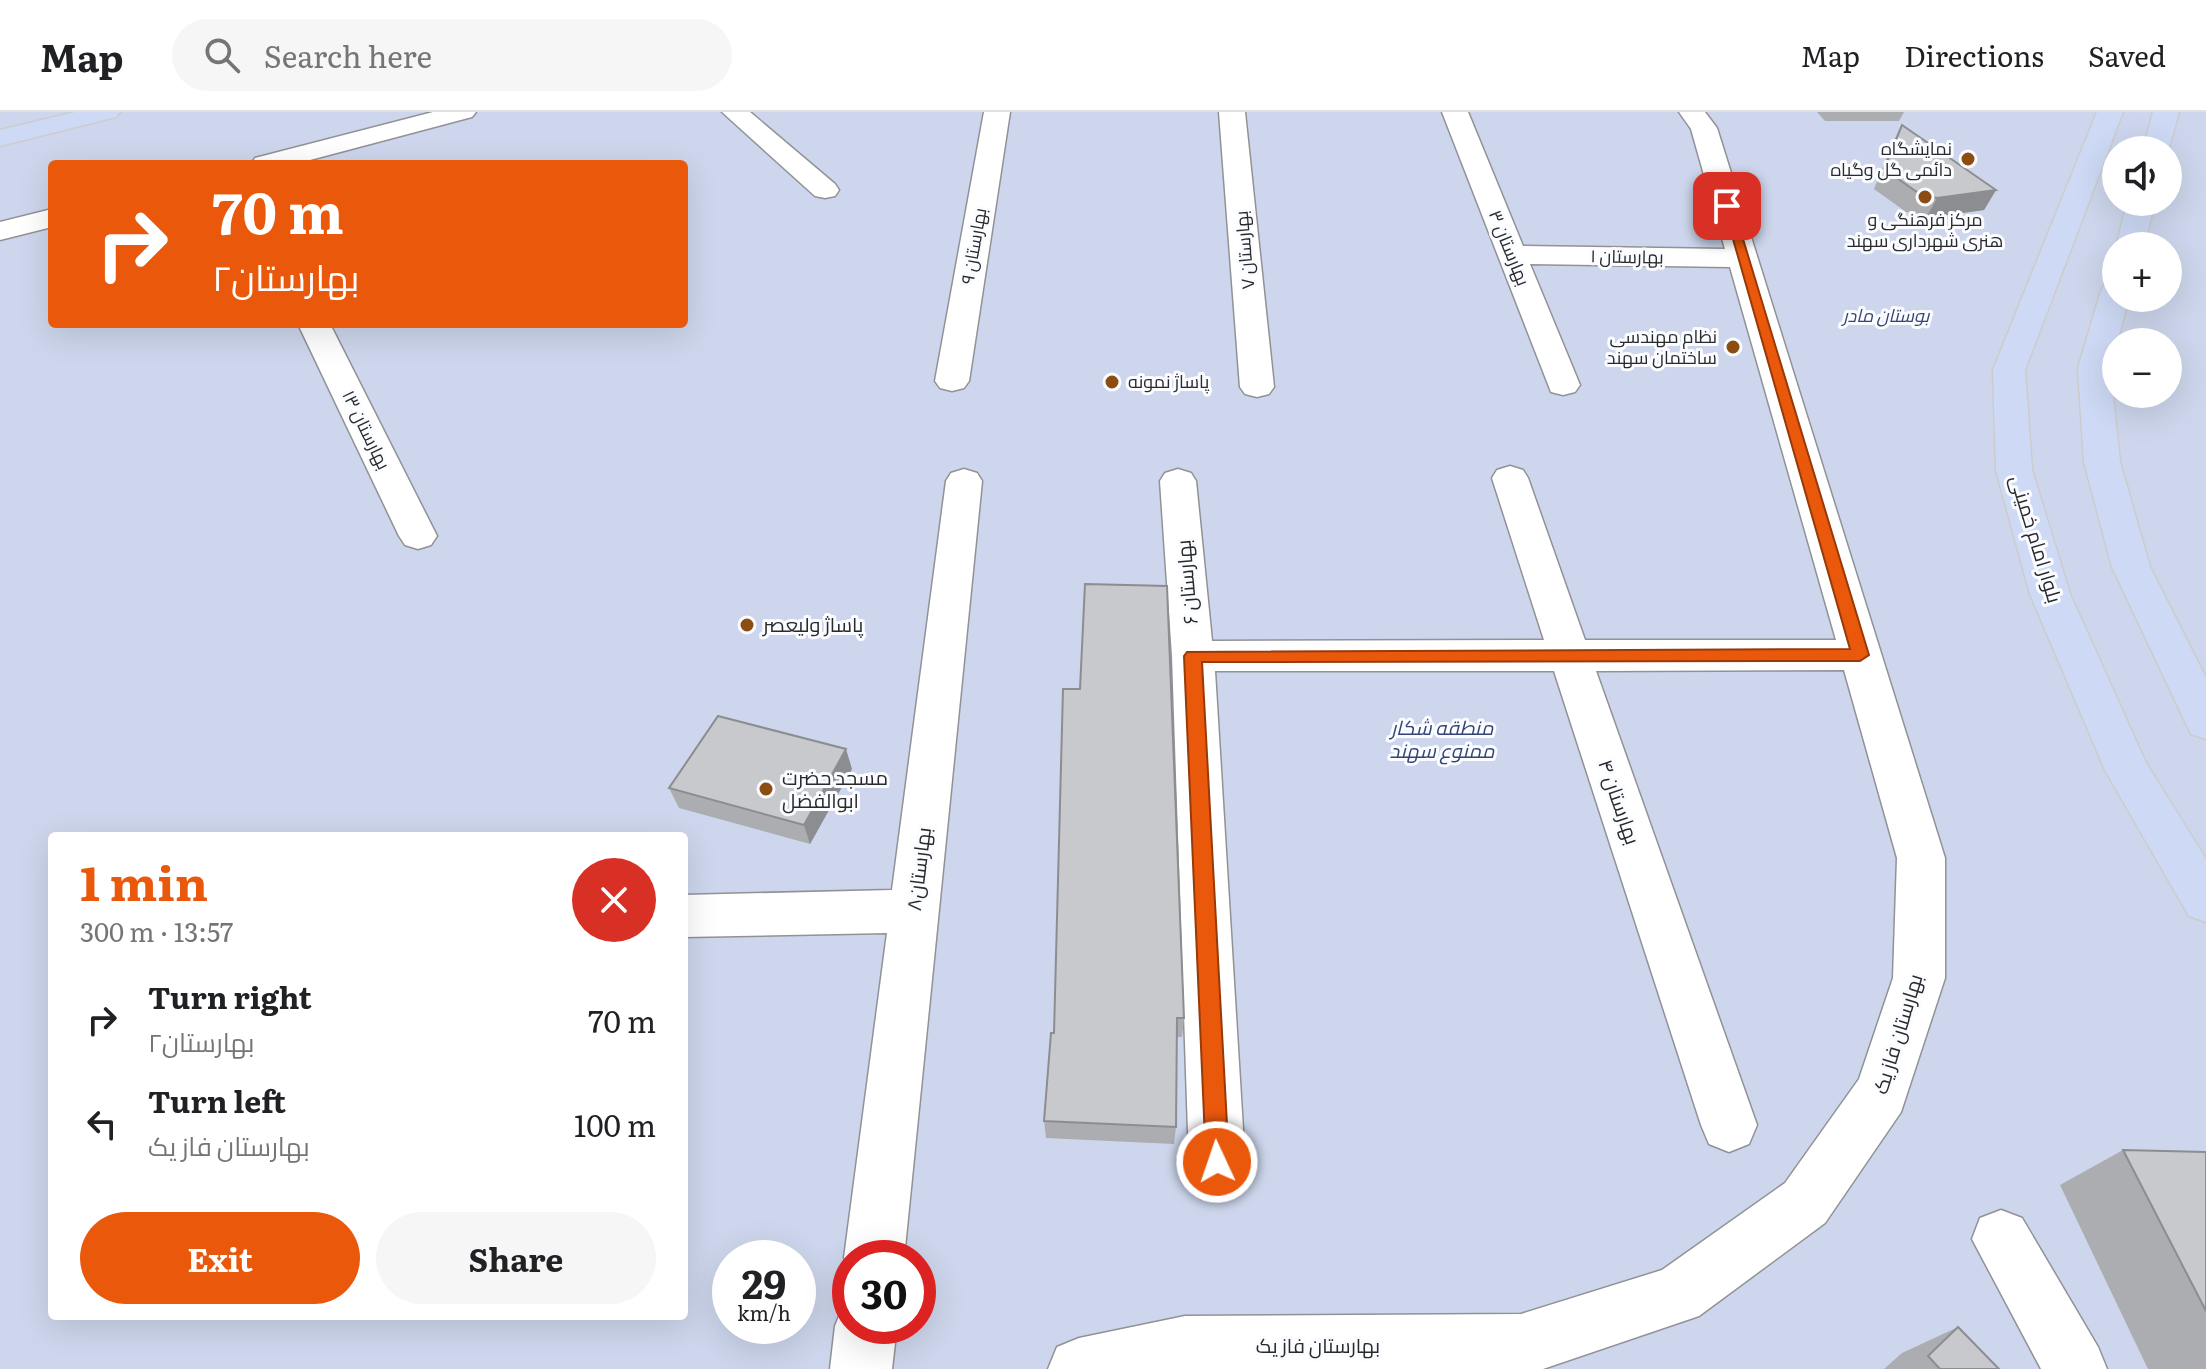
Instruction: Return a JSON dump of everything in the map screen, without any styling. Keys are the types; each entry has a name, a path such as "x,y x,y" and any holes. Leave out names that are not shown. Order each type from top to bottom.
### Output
{"main road":[{"path":"0,138 107,112"},
{"name":"بلوار امام خمینی","path":"2110,112 2009,370 2014,470 2050,594 2127,770 2206,901"},
{"path":"2160,136 2166,112"},
{"path":"2110,312 2094,368 2102,462 2131,567 2206,722"}],"street":[{"path":"279,160 463,112"},
{"path":"735,112 825,190"},
{"name":"بهارستان ۹","path":"952,381 997,112"},
{"name":"بهارستان ۷","path":"1232,112 1257,387"},
{"name":"بهارستان ۳","path":"1455,112 1563,385"},
{"name":"بهارستان فاز یک","path":"1079,1369 1185,1347 1521,1345 1678,1295 1805,1203 1882,1093 1919,978 1921,858 1704,128 1692,112"},
{"path":"0,231 48,219"},
{"name":"بهارستان ۱","path":"1511,255 1743,258"},
{"name":"بهارستان ۱۳","path":"316,328 418,536"},
{"name":"بهارستان ۴","path":"1510,478 1729,1125"},
{"name":"بهارستان۸","path":"876,1240 964,481"},
{"name":"بهارستان ۶","path":"1178,481 1193,656 1217,1162"},
{"path":"1193,656 1860,655"},
{"path":"688,916 914,911"},
{"path":"2001,1239 2076,1369"},
{"path":"861,1369 864,1344"}],"green space":[{"name":"منطقه شکار ممنوع سهند","path":"0,112 2206,112 2206,1369 0,1369"}],"building":[{"path":"1902,125 1996,190 1937,198 1917,192 1884,169"},
{"path":"1085,584 1167,586 1184,1018 1177,1018 1176,1127 1044,1121 1051,1033 1054,1033 1063,689 1080,689"},
{"name":"مسجد حضرت ابوالفضل","path":"718,716 846,749 804,825 669,788"},
{"path":"2123,1150 2206,1152 2206,1311"},
{"path":"1958,1327 1999,1369 1940,1369 1928,1356"}],"place":[{"name":"نمایشگاه دائمی گل وگیاه","path":"1968,159"},
{"name":"مرکز فرهنگی و هنری شهرداری سهند","path":"1925,197"},
{"name":"نظام مهندسی ساختمان سهند","path":"1733,347"},
{"name":"پاساژ نمونه","path":"1112,382"},
{"name":"پاساژ ولیعصر","path":"747,625"},
{"name":"مسجد حضرت ابوالفضل","path":"766,789"}],"route":[{"path":"1217,1162 1193,656 1860,655 1727,206"}],"park label":[{"name":"بوستان مادر","path":"1886,316"}]}
